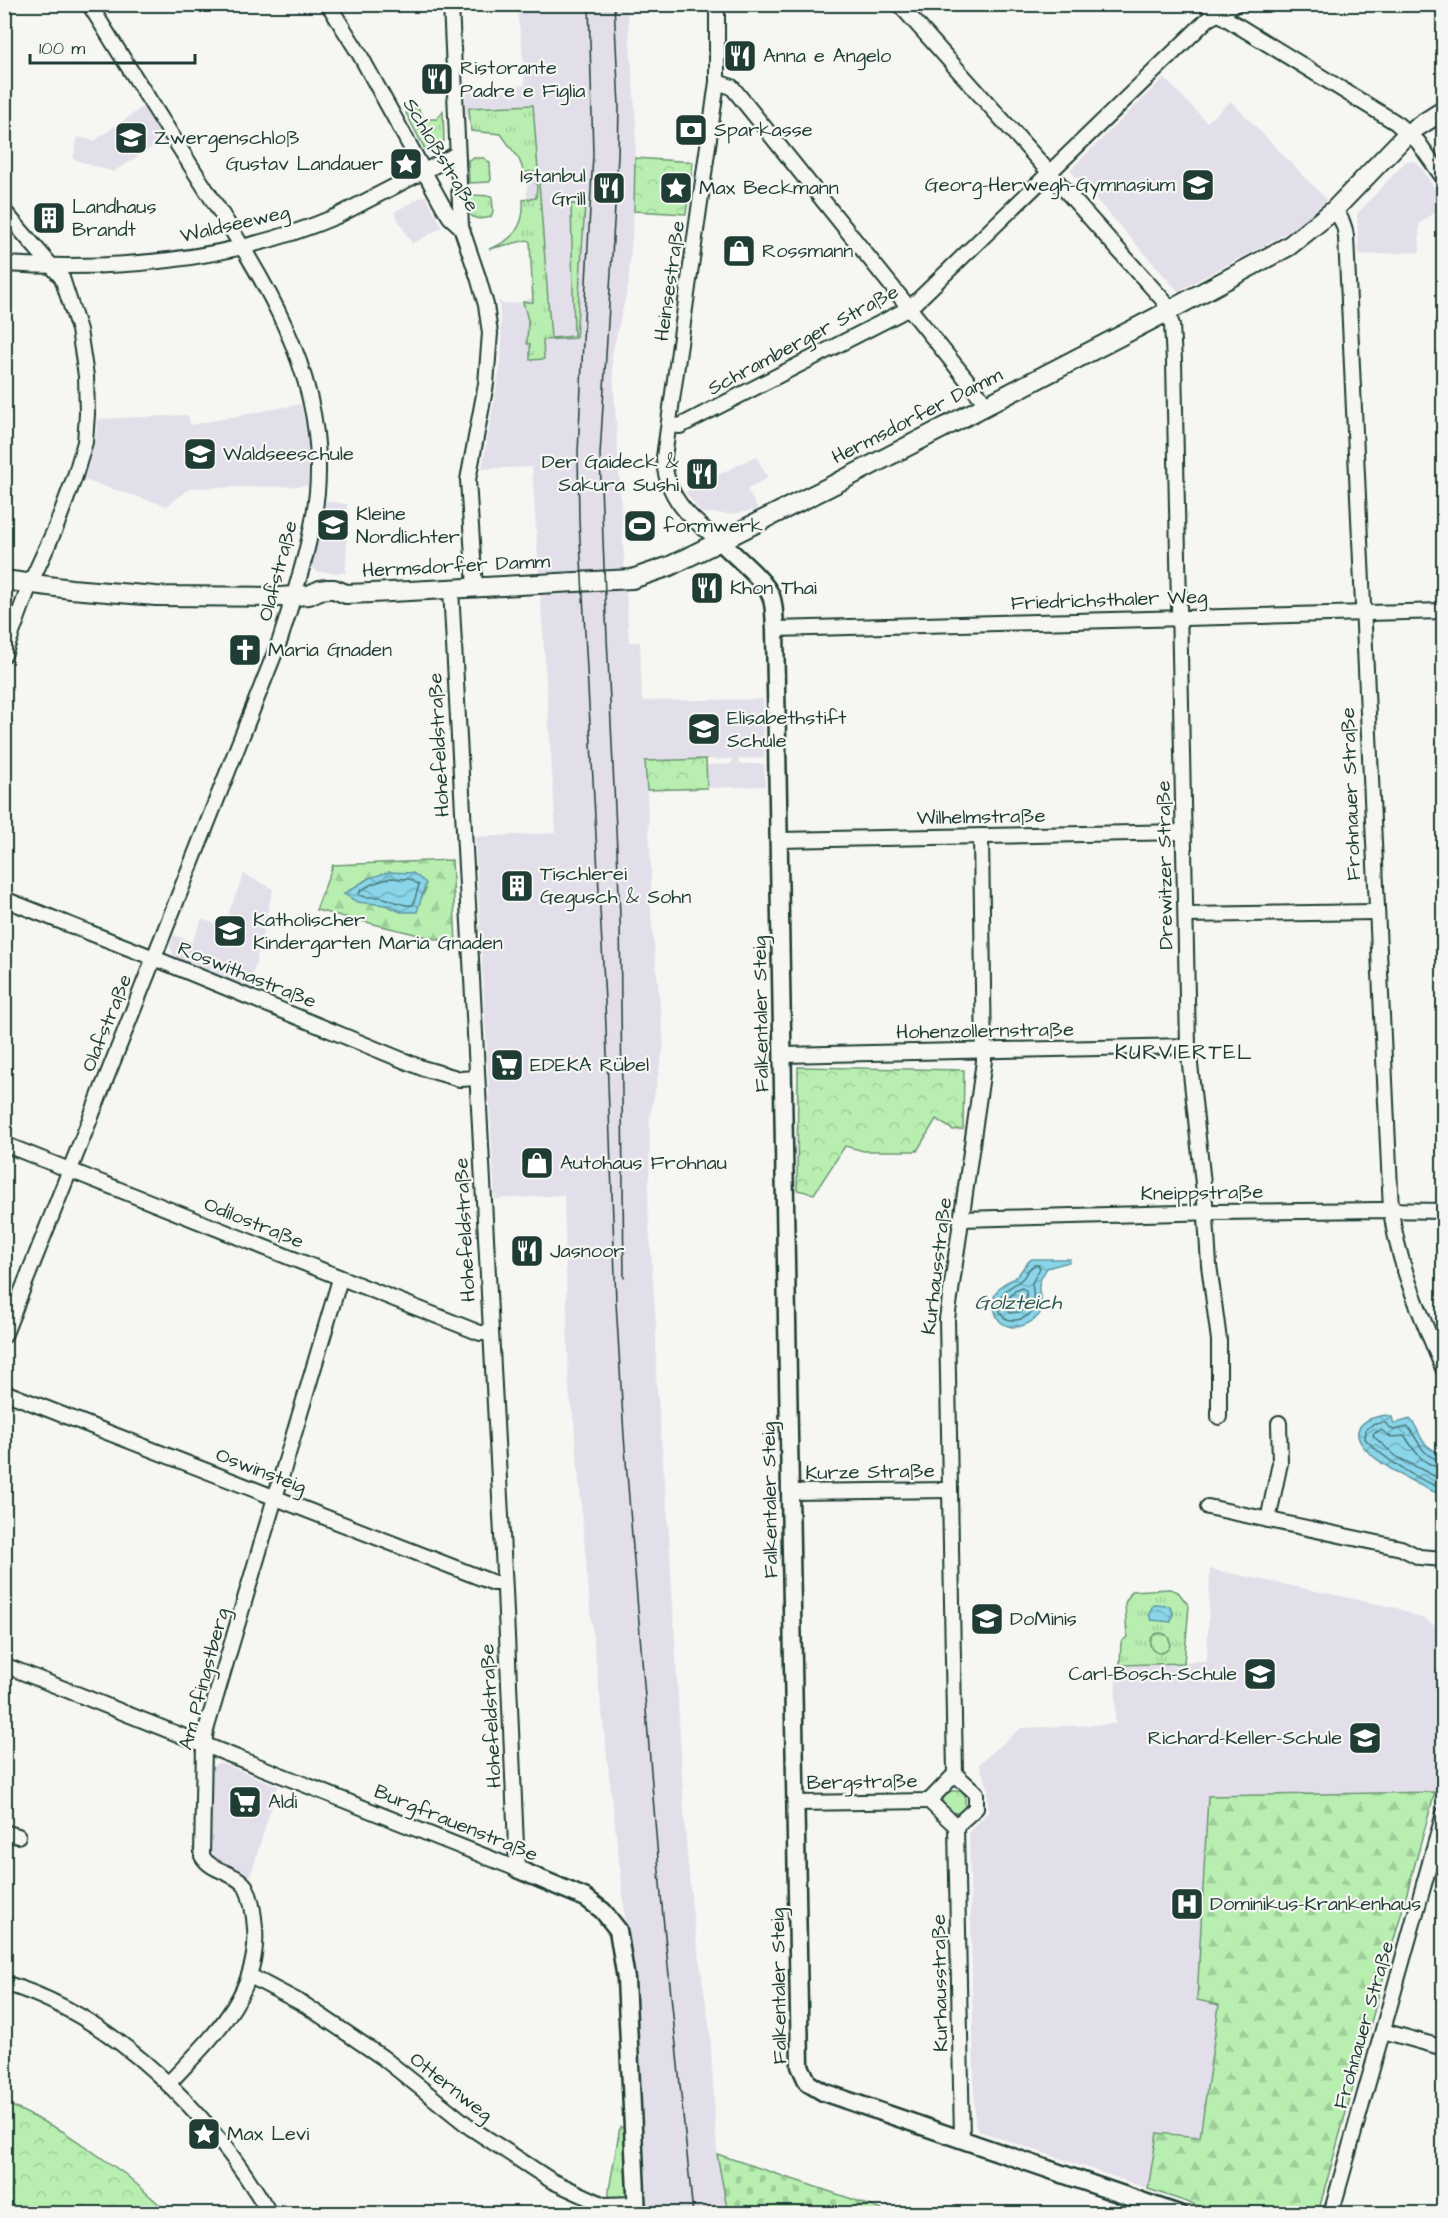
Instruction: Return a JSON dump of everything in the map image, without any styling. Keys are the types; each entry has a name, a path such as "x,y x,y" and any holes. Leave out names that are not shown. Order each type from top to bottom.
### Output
{"main road":[{"name":"Hermsdorfer Damm","path":"4,580 71,589 156,596 301,596 327,589 346,594 633,579 670,566 720,541 987,405 1289,246 1334,210 1408,133 1443,110"}],"street":[{"name":"Olafstraße","path":"4,1336 280,640 301,596 317,489 318,454 305,375 280,313 242,246 89,4"},
{"name":"Schloßstraße","path":"328,4 360,54 450,217 461,227 486,305 490,333 486,384 468,480 475,588"},
{"path":"451,4 461,227"},
{"name":"Heinsestraße","path":"717,4 717,82 664,457 671,492 685,512 720,541"},
{"path":"899,4 1164,302 1168,311"},
{"name":"Schramberger Straße","path":"670,425 680,426 908,307 1208,19 1212,9 1236,4"},
{"path":"1212,9 1389,118 1418,142 1443,178"},
{"path":"717,82 732,87 987,405"},
{"name":"Waldseeweg","path":"4,264 51,266 146,262 242,246 319,224 457,154"},
{"name":"Frohnauer Straße","path":"1334,210 1345,227 1346,237 1391,1210 1396,1244 1443,1371"},
{"path":"4,211 62,278 79,330 86,376 87,414 85,442 75,476 56,527 30,584 4,655"},
{"name":"Drewitzer Straße","path":"1168,311 1172,325 1174,360 1188,1046 1219,1340 1219,1417"},
{"name":"Falkentaler Steig","path":"720,541 764,585 771,594 774,604 800,2066 808,2083 823,2092 1179,2214"},
{"name":"Hohefeldstraße","path":"451,589 518,1869"},
{"name":"Friedrichsthaler Weg","path":"775,629 1443,611"},
{"name":"Wilhelmstraße","path":"779,840 1183,832"},
{"name":"Kurhausstraße","path":"955,1774 947,1319 984,1061 981,836"},
{"name":"Roswithastraße","path":"4,899 422,1068 460,1079 477,1078"},
{"path":"1186,915 1376,912"},
{"name":"Hohenzollernstraße","path":"783,1055 1188,1046"},
{"name":"Odilostraße","path":"4,1144 340,1279 480,1333 490,1333"},
{"name":"Kneippstraße","path":"962,1219 1205,1212 1443,1211"},
{"name":"Am Pfingstberg","path":"168,2084 229,2016 246,1988 250,1976 256,1941 254,1913 247,1889 241,1882 207,1865 202,1856 204,1745 206,1730 311,1370 340,1279"},
{"name":"Oswinsteig","path":"4,1392 494,1583 504,1583"},
{"path":"1268,1520 1280,1463 1280,1423"},
{"name":"Kurze Straße","path":"791,1492 949,1490"},
{"path":"1208,1507 1401,1548 1428,1559 1443,1559"},
{"name":"Burgfrauenstraße","path":"4,1665 518,1869 586,1898 603,1911 618,1930 626,1979 637,2209"},
{"path":"955,1774 976,1793 976,1808 956,1827 929,1801 955,1774"},
{"name":"Bergstraße","path":"796,1803 929,1801"},
{"name":"Frohnauer Straße","path":"1330,2214 1443,1813"},
{"name":"Kurhausstraße","path":"956,1827 962,2139"},
{"name":"Otternweg","path":"250,1976 305,2005 382,2057 471,2128 552,2181 604,2205 637,2209"},
{"path":"4,1983 34,1991 74,2013 127,2050 168,2084 222,2143 247,2176 270,2214"},
{"path":"1383,2031 1443,2048"}],"shaded area":[{"path":"516,5 627,5 636,122 634,211 628,287 612,354 629,642 640,642 642,701 763,699 764,758 738,759 738,764 764,764 765,786 707,788 706,765 732,764 732,759 645,761 651,866 651,914 664,1045 650,1117 648,1207 656,1325 656,1377 669,1533 685,1830 692,1909 710,2031 717,2153 728,2213 648,2213 644,2125 622,1886 591,1619 574,1422 569,1392 564,1195 495,1199 475,837 556,833 532,467 482,469 501,362 499,300 503,304 523,302 533,297 523,122 478,126 465,115 466,92 513,90 513,86 525,85"},
{"name":"Georg-Herwegh-Gymnasium","path":"1164,78 1207,122 1231,101 1327,200 1283,235 1178,291 1070,170"},
{"name":"Zwergenschloß","path":"144,106 165,139 113,172 73,159 78,137 94,141"},
{"path":"1406,161 1417,162 1443,200 1443,207 1419,224 1420,252 1359,255 1357,214"},
{"path":"425,195 442,227 412,244 394,212"},
{"name":"Waldseeschule","path":"301,404 308,441 308,486 191,488 167,506 84,480 95,442 98,419 188,415 190,425"},
{"path":"756,456 768,478 747,489 758,510 731,514 702,513 685,492"},
{"name":"Kleine Nordlichter","path":"326,501 347,504 346,573 317,572 311,564"},
{"name":"Katholischer Kindergarten Maria Gnaden","path":"244,874 273,889 250,988 175,958 170,946 174,935 192,942 202,919 223,927"},
{"name":"Dominikus-Krankenhaus","path":"1210,1569 1397,1608 1443,1630 1443,1762 1318,2213 1220,2213 979,2131 975,2124 969,1832 988,1812 988,1787 979,1764 1021,1728 1115,1724 1116,1664 1207,1661"},
{"path":"219,1762 278,1786 250,1877 217,1861 210,1850 212,1767"}],"green space":[{"path":"533,105 551,338 574,336 571,204 585,205 576,338 543,340 544,359 530,360 530,344 527,344 528,320 523,302 533,302 530,242 527,240 489,249 505,242 516,231 522,218 523,200 536,198 537,186 534,172 524,172 519,159 501,134 471,131 469,108"},
{"path":"417,107 424,119 437,119 443,111 444,141 426,151 406,113"},
{"path":"484,158 490,163 491,180 489,182 469,183 468,160"},
{"path":"635,158 693,162 686,214 634,211"},
{"path":"471,195 492,196 491,217 480,219 470,214 467,199"},
{"path":"706,759 707,788 647,790 645,761"},
{"path":"452,860 456,944 316,910 333,865","holes":["369,878 426,889 421,898 401,912 386,905 344,894"]},
{"path":"798,1067 964,1070 963,1129 953,1130 936,1119 917,1151 864,1151 845,1146 814,1194 797,1190"},
{"path":"1170,1589 1178,1592 1189,1606 1184,1663 1120,1665 1121,1642 1127,1637 1125,1603 1132,1591"},
{"path":"1160,1633 1167,1636 1170,1643 1167,1650 1160,1653 1153,1650 1150,1643 1153,1636"},
{"path":"945,1791 962,1791 965,1794 965,1810 962,1813 950,1813 943,1807"},
{"path":"1435,1792 1318,2213 1220,2213 1148,2189 1157,2133 1200,2137 1219,2005 1197,2000 1208,1796"},
{"path":"4,2102 64,2132 125,2174 169,2213 5,2213"},
{"path":"620,2127 625,2128 627,2198 609,2202 609,2190"},
{"path":"717,2154 852,2199 890,2213 728,2213"}],"water":[{"path":"389,872 413,873 426,883 417,912 401,912 386,905 357,902 344,894 369,878"},
{"name":"Golzteich","path":"1032,1259 1070,1259 1069,1262 1047,1268 1039,1283 1042,1309 1038,1316 1018,1327 1005,1325 996,1315 994,1296 1003,1284 1017,1276"},
{"path":"1386,1415 1392,1417 1394,1424 1410,1419 1425,1443 1443,1456 1442,1495 1400,1475 1383,1464 1360,1441 1358,1430 1368,1420"},
{"path":"1153,1605 1169,1606 1173,1612 1171,1622 1151,1620 1149,1614"}],"tram line":[{"path":"589,4 593,154 578,453 579,522 605,1001 616,1302 624,1436 661,1896 693,2214"},
{"path":"614,4 619,106 618,156 600,455 620,915 624,1278"}],"place":[{"name":"Anna e Angelo","path":"740,56"},
{"name":"Ristorante Padre e Figlia","path":"437,79"},
{"name":"Sparkasse","path":"691,130"},
{"name":"Zwergenschloß","path":"131,138"},
{"name":"Gustav Landauer","path":"406,164"},
{"name":"Georg-Herwegh-Gymnasium","path":"1198,185"},
{"name":"Istanbul Grill","path":"609,188"},
{"name":"Max Beckmann","path":"676,188"},
{"name":"Landhaus Brandt","path":"49,218"},
{"name":"Rossmann","path":"739,251"},
{"name":"Waldseeschule","path":"200,454"},
{"name":"Der Gaideck & Sakura Sushi","path":"702,474"},
{"name":"Kleine Nordlichter","path":"333,525"},
{"name":"formwerk","path":"640,526"},
{"name":"Khon Thai","path":"707,588"},
{"name":"Maria Gnaden","path":"245,650"},
{"name":"Elisabethstift Schule","path":"704,729"},
{"name":"Tischlerei Gegusch & Sohn","path":"517,886"},
{"name":"Katholischer Kindergarten Maria Gnaden","path":"230,931"},
{"name":"EDEKA Rübel","path":"507,1065"},
{"name":"Autohaus Frohnau","path":"537,1163"},
{"name":"Jasnoor","path":"527,1251"},
{"name":"DoMinis","path":"987,1619"},
{"name":"Carl-Bosch-Schule","path":"1260,1674"},
{"name":"Richard-Keller-Schule","path":"1365,1738"},
{"name":"Aldi","path":"245,1802"},
{"name":"Dominikus-Krankenhaus","path":"1187,1904"},
{"name":"Max Levi","path":"204,2134"}],"district":[{"name":"KURVIERTEL","path":"1184,1052"}]}
